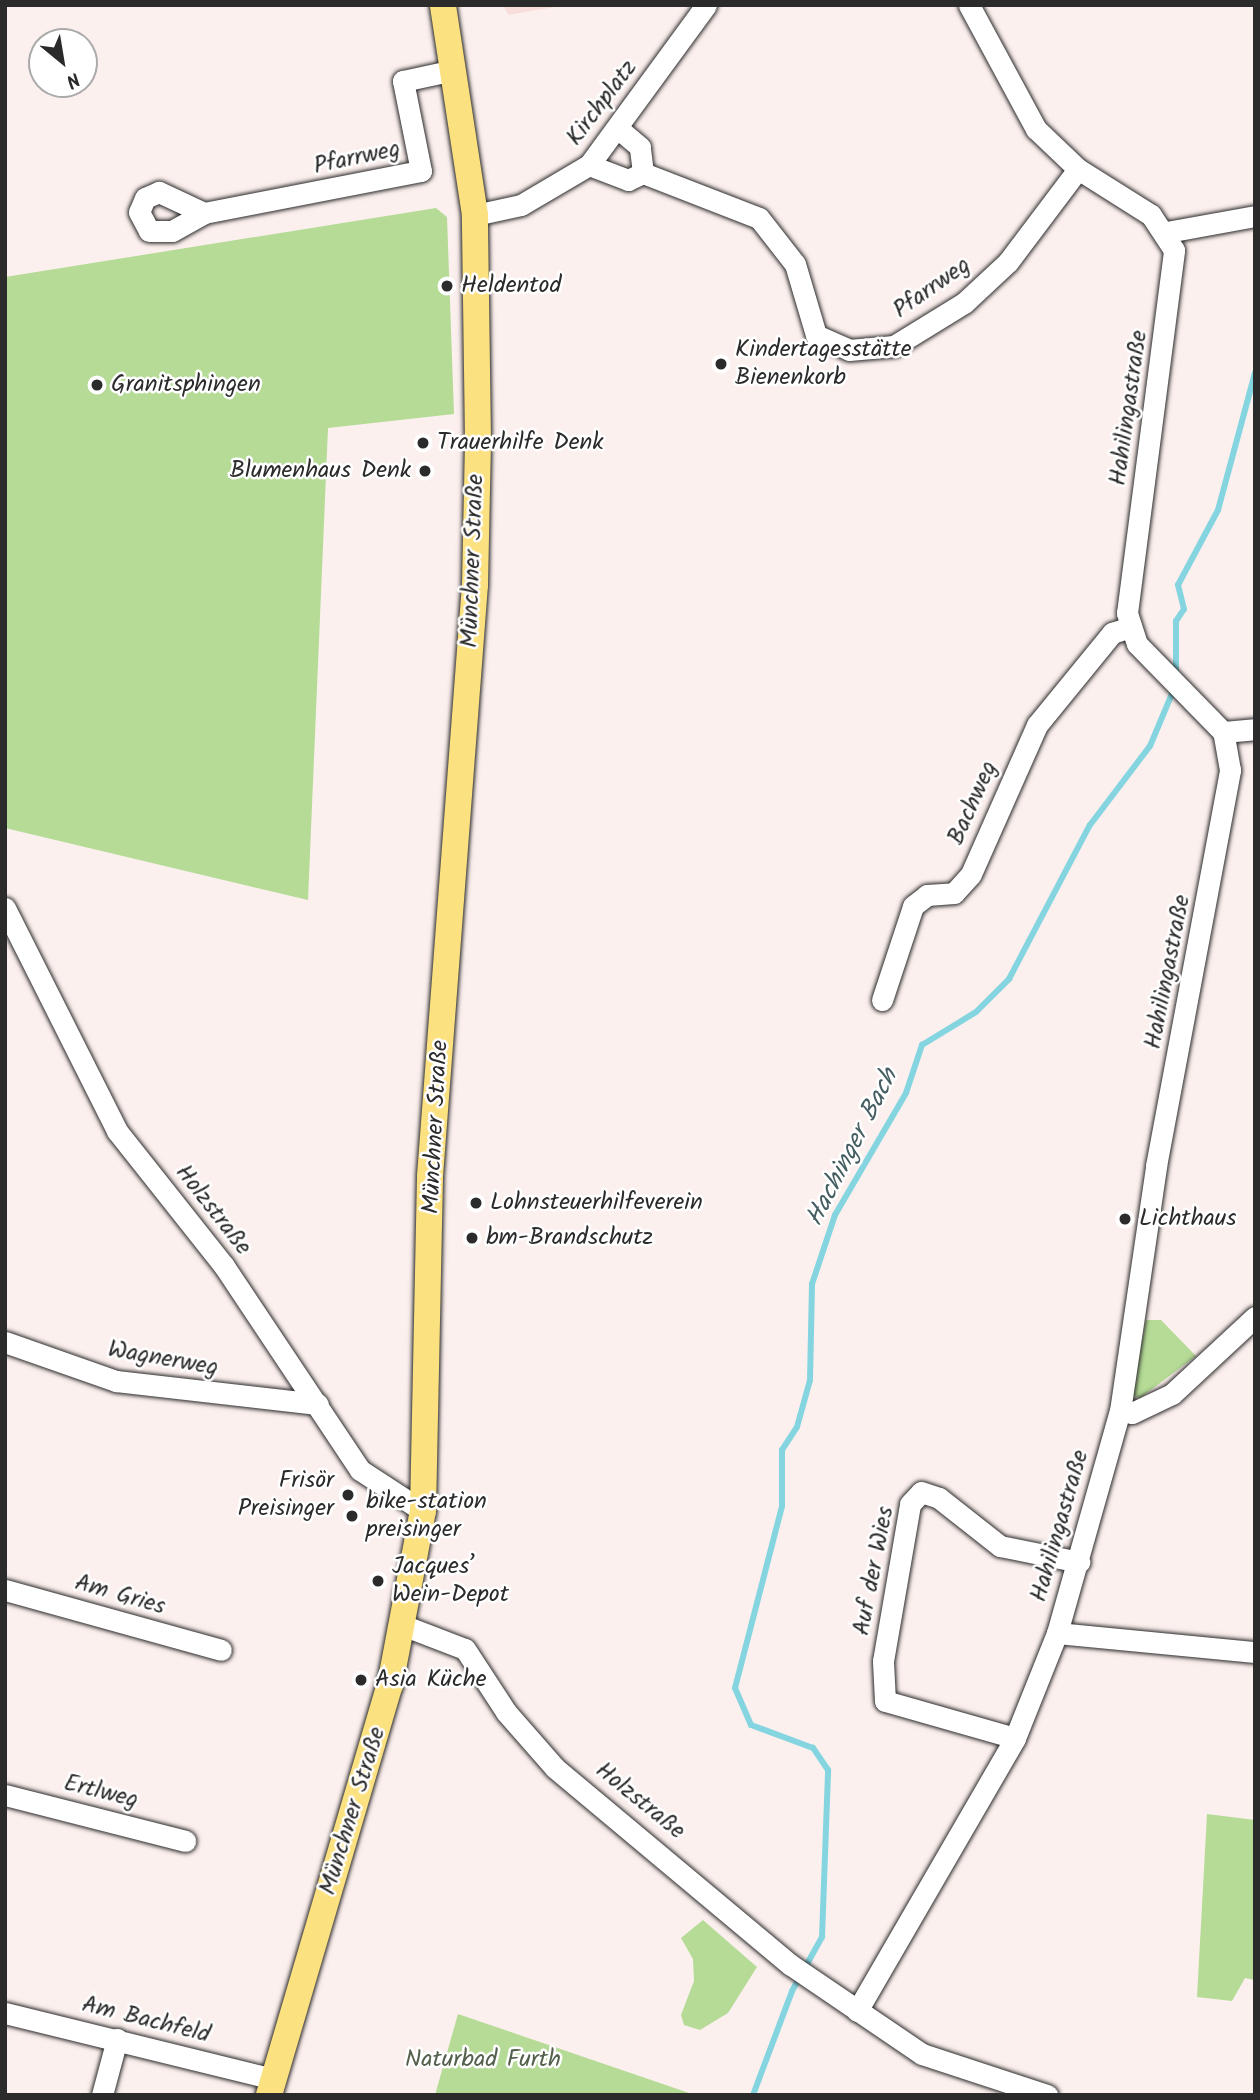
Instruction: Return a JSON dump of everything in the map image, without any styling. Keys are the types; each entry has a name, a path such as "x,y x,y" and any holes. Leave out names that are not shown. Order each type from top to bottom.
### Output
{"main road":[{"name":"Münchner Straße","path":"271,2087 405,1626 423,1511 430,1176 475,585 475,215 467,140 443,5"}],"street":[{"name":"Kirchplatz","path":"475,215 521,205 589,165 620,130 706,5"},
{"path":"969,5 1036,129 1078,169 1167,232 1255,216"},
{"name":"Pfarrweg","path":"204,213 421,171 403,81 454,70"},
{"path":"620,130 640,147 643,173"},
{"name":"Pfarrweg","path":"589,165 628,180 643,173 759,218 796,264 816,335 849,350 894,346 964,303 1008,262 1078,169"},
{"name":"Hahilingastraße","path":"857,2011 1015,1738 1057,1633 1079,1562 1120,1411 1156,1166 1227,809 1230,770 1223,732 1137,643 1131,627 1129,590 1174,270 1167,232"},
{"name":"Bachweg","path":"882,1000 913,906 928,895 954,893 971,874 1037,725 1112,633 1131,627"},
{"path":"1223,732 1255,729"},
{"name":"Holzstraße","path":"5,908 117,1131 224,1266 360,1470 423,1511"},
{"path":"1120,1411 1132,1413 1172,1394 1247,1338 1255,1317"},
{"name":"Wagnerweg","path":"5,1342 116,1381 318,1404"},
{"name":"Auf der Wies","path":"1015,1738 885,1701 883,1661 910,1504 921,1492 939,1498 1000,1546 1079,1562"},
{"name":"Am Gries","path":"5,1590 221,1650"},
{"name":"Holzstraße","path":"405,1626 445,1636 465,1649 506,1712 555,1768 803,1973 922,2054 1047,2095"},
{"path":"1057,1633 1255,1652"},
{"name":"Ertlweg","path":"5,1795 185,1840"},
{"name":"Am Bachfeld","path":"5,2013 117,2039 271,2087"},
{"path":"102,2095 117,2039"}],"shaded area":[{"path":"503,5 566,5 508,15"}],"green space":[{"path":"436,208 447,217 454,414 328,428 308,900 5,828 5,277"},
{"path":"1146,1320 1161,1320 1196,1356 1140,1398 1131,1395"},
{"path":"1207,1814 1255,1820 1255,1980 1245,1978 1232,2001 1197,1997"},
{"path":"703,1920 757,1967 728,2013 700,2030 684,2025 681,2015 694,1981 693,1959 681,1938"},
{"name":"Naturbad Furth","path":"458,2014 695,2095 435,2095"}],"waterway":[{"name":"Hachinger Bach","path":"1176,678 1176,621 1184,609 1178,585 1218,510 1255,373"},
{"name":"Hachinger Bach","path":"753,2095 792,1991 822,1937 828,1770 813,1748 751,1725 735,1688 782,1506 782,1450 797,1427 810,1380 812,1284 835,1215 906,1093 922,1045 976,1012 1009,979 1090,825 1150,746 1174,689"}],"place":[{"name":"Heldentod","path":"447,286"},
{"name":"Kindertagesstätte Bienenkorb","path":"721,364"},
{"name":"Granitsphingen","path":"97,385"},
{"name":"Trauerhilfe Denk","path":"423,443"},
{"name":"Blumenhaus Denk","path":"425,471"},
{"name":"Lohnsteuerhilfeverein","path":"476,1203"},
{"name":"Lichthaus","path":"1125,1219"},
{"name":"bm-Brandschutz","path":"472,1238"},
{"name":"Frisör Preisinger","path":"348,1495"},
{"name":"bike-station preisinger","path":"352,1516"},
{"name":"Jacques’ Wein-Depot","path":"378,1581"},
{"name":"Asia Küche","path":"361,1680"}]}
